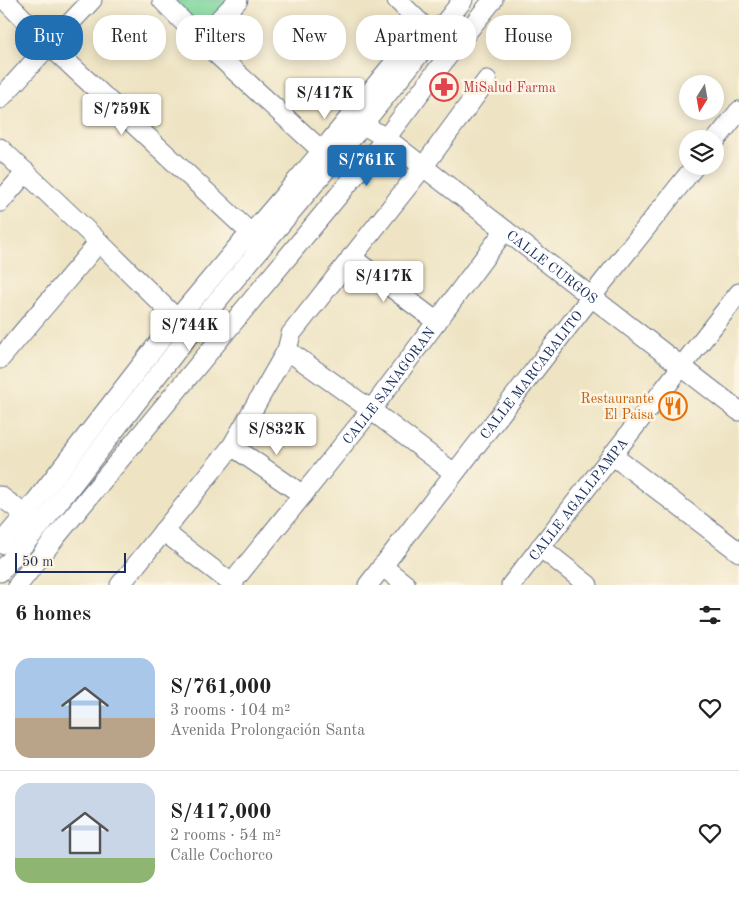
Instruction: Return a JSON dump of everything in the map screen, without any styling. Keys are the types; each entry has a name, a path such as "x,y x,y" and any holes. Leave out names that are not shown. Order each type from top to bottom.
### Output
{"street":[{"path":"5,0 20,15"},
{"path":"78,15 92,0"},
{"path":"162,0 177,15"},
{"path":"223,15 238,0"},
{"path":"397,0 412,15"},
{"path":"447,15 463,0"},
{"path":"476,21 493,0"},
{"path":"0,100 36,60"},
{"path":"65,60 257,239"},
{"path":"223,60 328,155"},
{"path":"0,572 32,520 185,325 240,245 257,239 405,60"},
{"path":"328,155 362,124 408,60"},
{"path":"18,585 386,138 445,60"},
{"path":"120,585 232,446 287,350 291,334 424,167 487,80"},
{"path":"724,130 739,111"},
{"name":"CALLE CURGOS","path":"362,124 386,138 739,410"},
{"path":"0,148 211,349"},
{"path":"0,202 26,172"},
{"name":"CALLE MARCABALITO","path":"368,585 688,175"},
{"name":"CALLE SANAGORAN","path":"233,584 371,410 505,230"},
{"path":"0,359 99,242"},
{"path":"351,258 437,322"},
{"name":"CALLE AGALLPAMPA","path":"511,585 739,293"},
{"path":"287,350 371,410 454,473"},
{"path":"232,446 303,495"},
{"path":"612,455 739,552"},
{"path":"0,496 55,538"},
{"path":"0,544 32,520"},
{"path":"163,531 233,584"},
{"path":"540,547 588,585"},
{"path":"382,566 406,585"}],"green space":[{"path":"162,0 238,0 223,15 177,15"}],"place":[{"name":"MiSalud Farma","path":"444,87"},
{"name":"Restaurante El Paisa","path":"673,406"}]}
